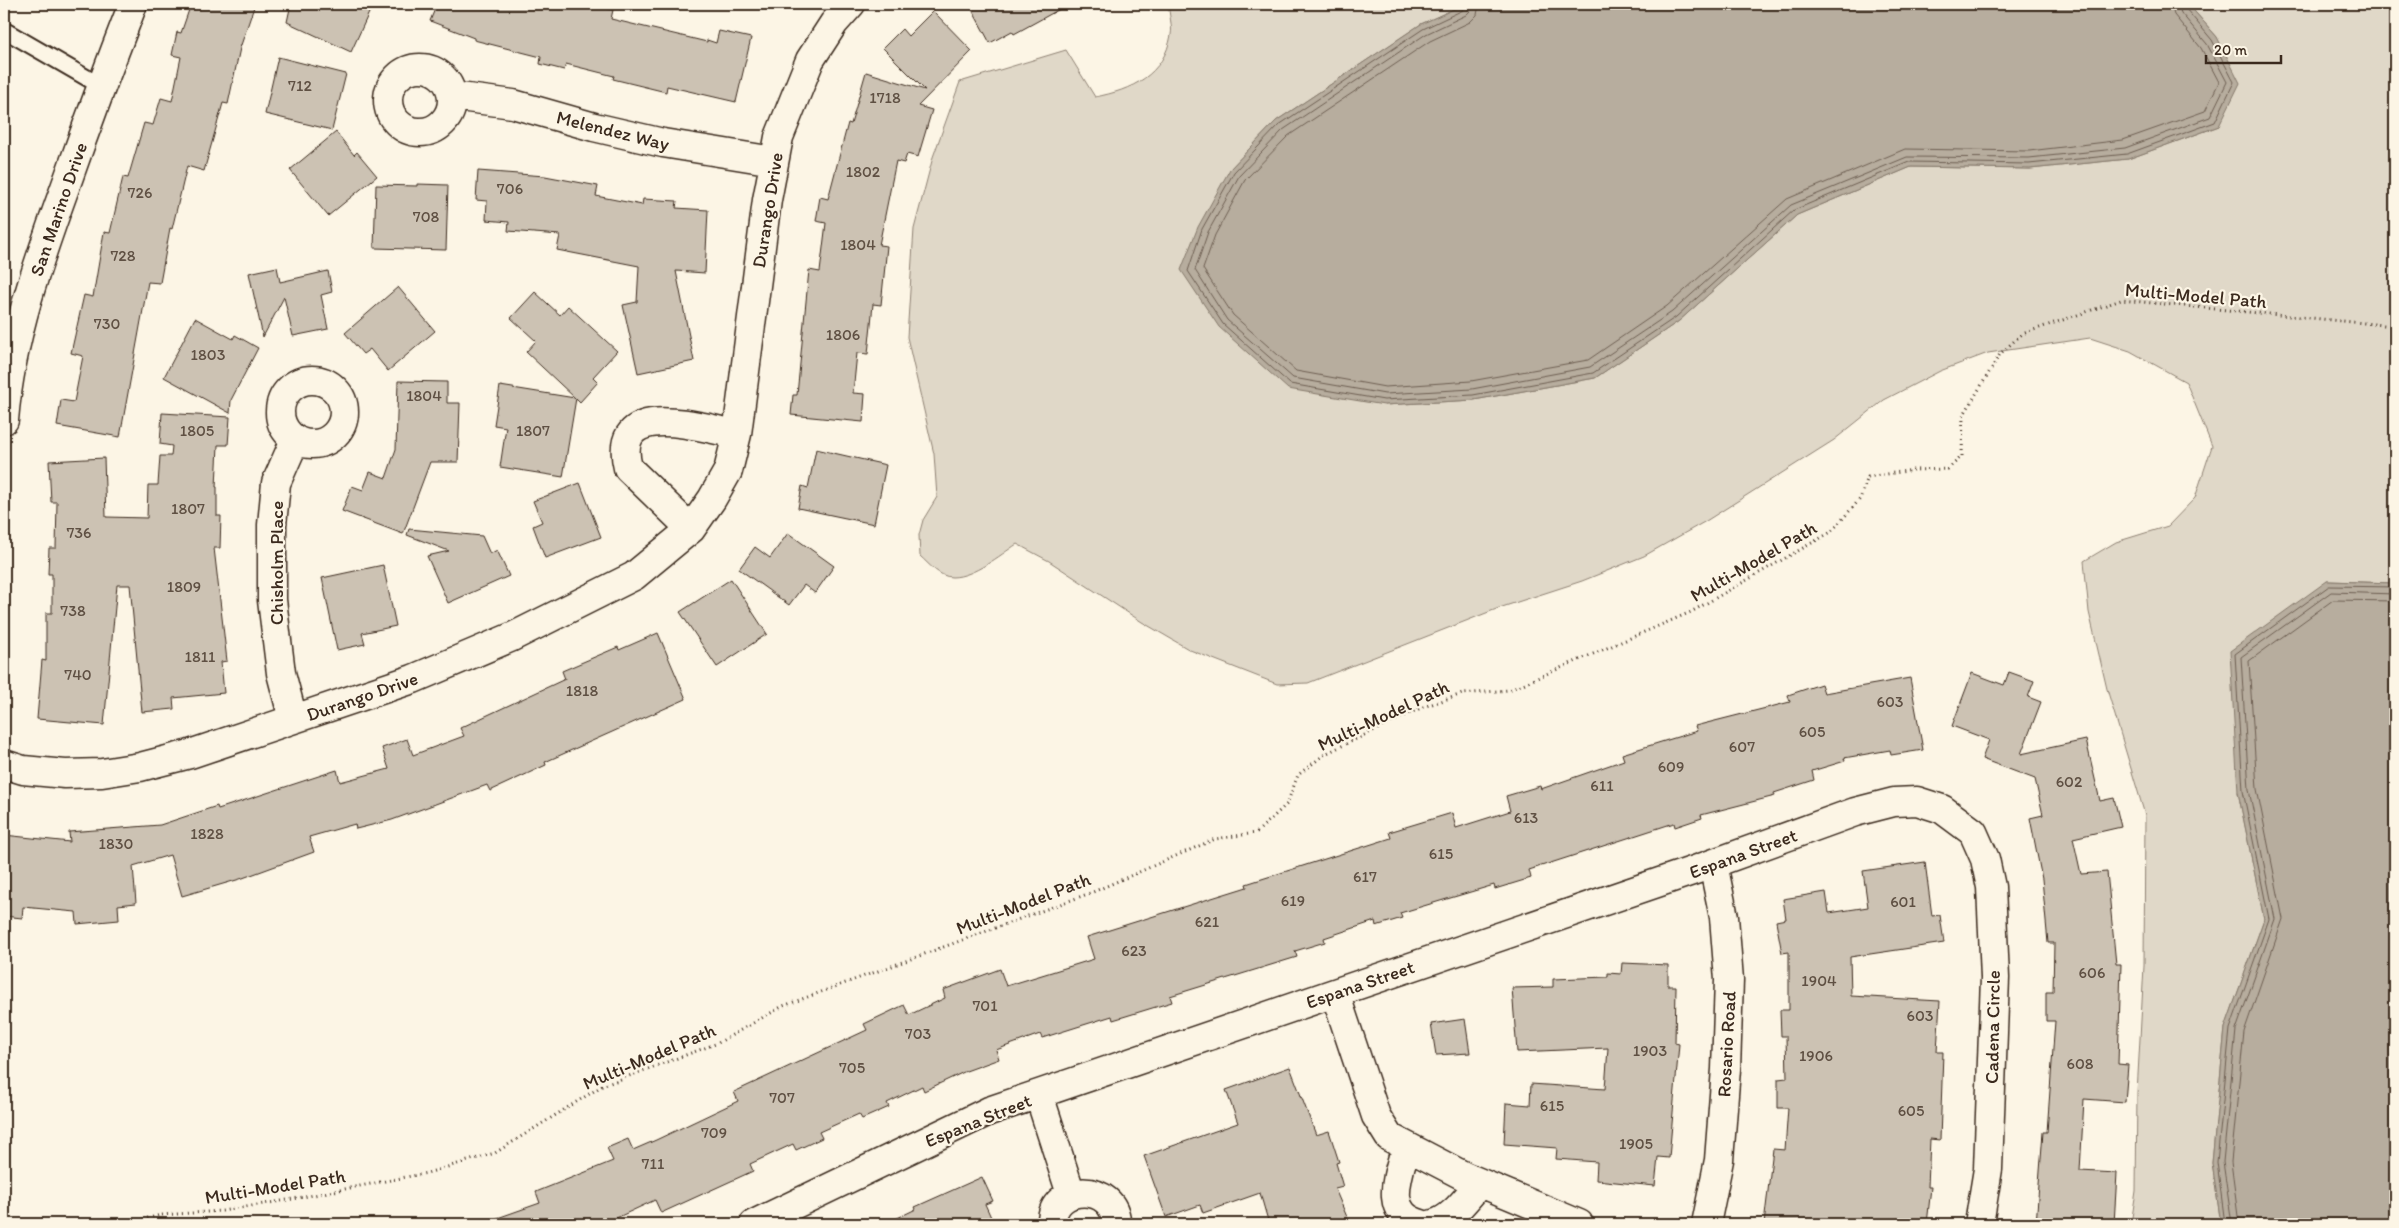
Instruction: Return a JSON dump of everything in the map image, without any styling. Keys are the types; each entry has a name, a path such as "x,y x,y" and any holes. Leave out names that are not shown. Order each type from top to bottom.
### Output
{"street":[{"name":"San Marino Drive","path":"4,420 6,394 21,319 48,233 133,4"},
{"name":"Durango Drive","path":"4,764 23,770 65,774 102,773 140,767 190,754 413,679 512,637 634,576 691,528 712,499 728,471 736,434 766,200 779,137 810,60 834,23 851,4"},
{"name":"Melendez Way","path":"452,96 513,104 663,144 774,161"},
{"path":"691,528 628,468 624,454 627,440 636,428 648,422 663,421 736,434"},
{"name":"Chisholm Place","path":"293,719 281,673 272,600 272,525 276,483 295,440"},
{"name":"Espana Street","path":"760,1223 989,1112 1713,864 1856,812 1894,802 1917,801 1942,809 1973,832"},
{"name":"Cadena Circle","path":"1973,832 1985,859 1991,887 1995,978 1988,1170 1980,1224"},
{"name":"Rosario Road","path":"1706,1224 1719,1160 1726,1069 1729,980 1724,917 1713,864"},
{"path":"1335,993 1376,1116 1389,1137 1480,1183 1579,1224"},
{"path":"1039,1095 1071,1194"},
{"path":"1406,1146 1396,1184 1395,1199 1401,1212 1412,1222 1421,1224"},
{"path":"1433,1224 1440,1223 1452,1214 1480,1183"},
{"path":"1052,1224 1055,1209 1062,1200 1071,1194 1081,1191 1101,1196 1114,1211 1116,1224"}],"lane":[{"path":"4,30 101,86"}],"path":[{"path":"4,78 8,142 4,152"},
{"name":"Multi-Model Path","path":"123,1224 161,1215 222,1211 293,1200 427,1173 496,1153 602,1086 718,1043 783,1006 1052,908 1215,839 1256,832 1287,804 1298,775 1325,754 1423,707 1462,694 1509,690 1691,612 1831,532 1860,499 1868,477 1913,470 1948,469 1962,456 1963,416 2000,354 2022,334 2121,300 2395,326"}],"shaded area":[{"path":"1169,4 1465,4 1421,24 1276,121 1230,169 1384,405 1474,400 1595,378 1679,321 1797,215 1911,167 2030,169 2128,159 2219,126 2217,37 2188,4 2395,4 2395,583 2327,581 2238,792 2264,919 2225,1028 2212,1163 2221,1224 2131,1224 2136,1191 2137,1093 2144,966 2145,815 2107,689 2089,612 2084,561 2116,542 2168,526 2195,498 2212,446 2186,382 2130,351 2090,338 1988,353 1940,371 1884,400 1834,440 1706,521 1644,556 1582,581 1499,608 1308,683 1277,684 1190,650 1142,622 1049,561 1017,544 986,565 969,573 952,577 943,575 935,570 920,556 919,535 923,520 937,497 934,454 907,337 914,229 933,157 960,82 1066,50 1095,97 1122,90 1144,78 1161,61 1171,35"}],"water":[{"path":"1465,4 2188,4 2217,37 2240,83 2219,126 2128,159 2030,169 1911,167 1797,215 1679,321 1595,378 1474,400 1384,405 1288,389 1219,327 1181,270 1198,227 1230,169 1276,121 1421,24"},
{"path":"2327,581 2395,583 2395,1224 2221,1224 2212,1163 2225,1028 2264,919 2238,792 2230,651"}],"building":[{"path":"191,4 255,4 240,48 228,104 223,103 204,171 187,166 172,229 170,228 160,283 148,282 120,437 57,426 61,400 74,402 83,356 71,353 84,295 93,297 104,232 110,233 123,177 128,178 144,123 153,125 161,98 172,101 181,57 172,55 177,32 181,33"},
{"path":"291,4 373,4 351,52 287,22"},
{"path":"437,4 589,4 613,10 611,19 707,42 707,40 716,43 719,31 751,38 736,102 667,86 666,92 613,79 614,76 566,64 564,70 540,64 541,57 474,40 474,38 430,21"},
{"path":"969,4 1069,4 1014,34 1012,31 990,43"},
{"path":"933,11 972,51 918,106 932,110 918,157 907,154 904,163 896,161 879,245 887,246 881,305 873,304 868,354 857,353 853,393 865,394 863,422 791,415 793,395 797,395 809,270 820,272 826,223 816,221 820,197 828,199 848,123 851,124 866,72 925,90 883,48 902,29 908,36"},
{"path":"278,57 346,74 332,130 265,114"},
{"path":"336,132 354,155 357,152 377,176 328,216 290,170"},
{"path":"478,171 545,176 598,186 596,196 642,205 643,199 677,201 676,208 708,210 705,273 676,271 694,361 638,373 623,305 637,302 639,266 557,250 560,235 508,231 509,222 486,220 487,201 476,200"},
{"path":"417,184 448,185 446,250 374,248 376,185 417,186"},
{"path":"277,267 280,282 328,271 332,292 321,295 328,329 293,336 284,297 263,337 249,273"},
{"path":"398,287 435,331 388,371 370,349 363,354 345,333"},
{"path":"535,292 560,315 568,306 617,351 593,377 598,382 580,402 576,398 563,477 500,467 506,427 494,425 500,386 575,398 526,352 536,341 511,318"},
{"path":"195,318 233,339 235,335 258,348 231,400 230,413 164,377"},
{"path":"398,381 447,382 447,403 460,403 458,462 430,462 403,534 342,511 352,486 363,490 370,472 386,478 396,449"},
{"path":"162,413 230,417 228,445 218,445 216,487 217,516 221,516 220,548 214,548 227,661 221,662 224,693 173,698 174,709 142,712 130,585 117,585 104,725 37,719 42,660 46,661 46,613 52,613 52,574 48,574 49,548 56,548 57,502 51,502 49,461 104,458 106,517 147,518 148,485 158,485 160,456 171,456 172,446 160,444"},
{"path":"816,449 886,465 874,524 798,508 802,486 808,488"},
{"path":"580,483 601,537 545,558 533,526 542,522 533,501"},
{"path":"409,529 482,536 490,554 497,550 509,576 448,603 427,556 449,551 407,535"},
{"path":"788,533 834,566 815,593 804,585 789,605 739,569 755,547 770,558"},
{"path":"383,565 396,626 362,633 365,644 337,650 322,578"},
{"path":"731,579 767,634 717,667 680,612"},
{"path":"658,633 686,699 545,762 546,765 490,791 487,785 392,820 356,829 355,824 309,837 314,852 240,879 182,896 170,855 133,866 136,903 118,905 119,920 77,924 76,912 23,907 22,918 4,916 4,835 70,842 69,832 160,825 217,806 218,809 337,770 340,782 389,769 382,748 407,739 413,755 464,736 460,728 565,679 562,671 618,647 619,650"},
{"path":"2009,672 2034,681 2028,697 2041,702 2021,754 2086,740 2100,801 2114,798 2121,827 2073,838 2081,874 2107,872 2116,964 2121,964 2118,1064 2128,1065 2125,1102 2084,1099 2080,1171 2117,1173 2114,1224 2036,1224 2043,1132 2047,1132 2055,1021 2046,1021 2046,992 2053,992 2054,943 2048,943 2042,879 2030,818 2043,815 2035,779 1982,759 1989,740 1952,726 1972,673 2004,685"},
{"path":"1910,678 1923,750 1891,755 1890,750 1844,758 1845,761 1812,771 1814,780 1774,793 1775,796 1701,815 1702,818 1675,827 1674,823 1529,870 1531,878 1495,889 1494,885 1400,913 1402,918 1376,926 1375,921 1324,938 1325,942 1295,951 1297,957 1170,996 1172,1002 1113,1020 1112,1016 1042,1038 1040,1034 996,1050 999,1059 966,1071 924,1091 922,1086 887,1103 889,1107 862,1119 859,1114 819,1132 822,1138 796,1150 793,1144 750,1164 753,1171 661,1213 655,1200 612,1220 614,1224 490,1224 489,1221 540,1203 536,1192 613,1161 607,1148 628,1139 633,1150 656,1140 738,1101 734,1092 867,1030 864,1024 904,1005 909,1015 945,998 943,990 1000,969 1006,986 1094,959 1087,937 1247,887 1246,884 1391,838 1389,832 1452,813 1456,828 1510,811 1506,796 1540,786 1541,789 1624,760 1622,754 1697,731 1695,726 1790,702 1788,695 1821,684 1824,693"},
{"path":"1925,862 1932,916 1940,915 1944,943 1850,957 1851,996 1940,1001 1937,1052 1943,1052 1940,1140 1930,1139 1928,1187 1931,1187 1927,1224 1764,1224 1773,1149 1785,1150 1788,1108 1778,1108 1778,1079 1787,1078 1786,1036 1781,1036 1780,1010 1789,1010 1789,952 1782,953 1776,921 1786,919 1783,899 1826,892 1829,913 1868,907 1863,871"},
{"path":"1622,963 1668,965 1668,986 1676,986 1675,1043 1679,1044 1669,1158 1658,1157 1655,1186 1596,1180 1597,1162 1556,1159 1557,1148 1504,1144 1506,1103 1530,1105 1531,1084 1605,1089 1608,1048 1517,1052 1512,988 1553,987 1553,979 1608,977 1608,973 1621,974"},
{"path":"1465,1019 1470,1053 1436,1055 1431,1024"},
{"path":"1290,1067 1316,1135 1329,1131 1339,1162 1336,1163 1343,1187 1335,1189 1350,1224 1269,1224 1260,1193 1203,1213 1200,1205 1166,1217 1144,1156 1238,1123 1226,1090"},
{"path":"982,1177 993,1201 985,1204 994,1224 885,1224 916,1209 915,1207"}]}
